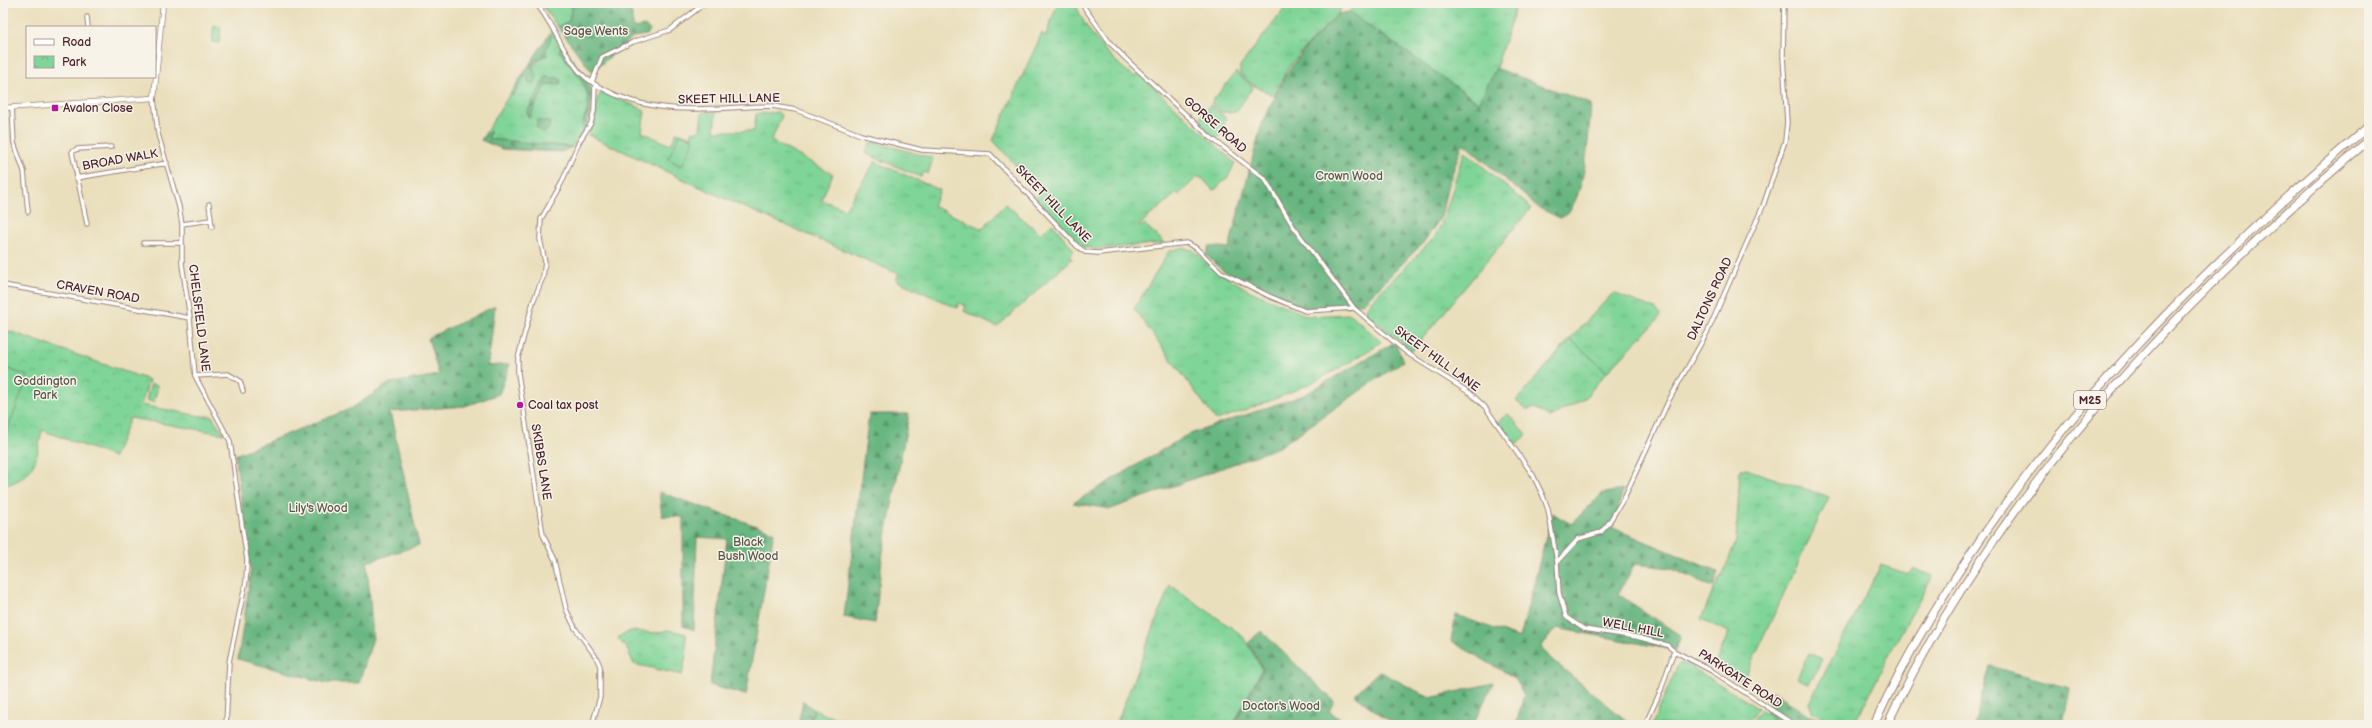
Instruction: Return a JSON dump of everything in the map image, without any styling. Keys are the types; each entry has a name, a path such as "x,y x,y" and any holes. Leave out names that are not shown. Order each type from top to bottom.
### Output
{"highway":[{"name":"M25","path":"1874,725 1904,664 1946,590 1998,514 2052,445 2116,370 2200,282 2281,203 2369,126"},
{"name":"M25","path":"1887,725 1930,640 1962,586 2013,512 2056,457 2122,380 2206,290 2291,208 2369,140"}],"street":[{"name":"CHELSFIELD LANE","path":"156,70 163,3"},
{"name":"SKEET HILL LANE","path":"536,3 552,23 578,69 593,84 644,106 692,110 766,106 786,108 861,135 922,150 990,154 1077,246 1085,252 1098,253 1187,243 1196,248 1221,272 1269,296 1305,311 1354,308 1407,353 1470,393 1485,407 1533,474 1548,510 1557,562"},
{"name":"SKIBBS LANE","path":"592,725 600,697 600,666 596,657 575,628 566,609 555,560 543,535 518,373 518,358 533,302 543,277 545,262 540,239 541,219 561,184 579,142 591,123 594,111 593,84 602,57 628,44 670,30 705,3"},
{"name":"GORSE ROAD","path":"1081,3 1098,28 1126,59 1210,137 1265,179 1293,226 1354,308"},
{"name":"DALTONS ROAD","path":"1557,562 1578,539 1600,532 1608,524 1624,498 1669,400 1708,331 1763,206 1785,141 1787,122 1783,56 1784,3"},
{"path":"87,17 88,26"},
{"name":"CHELSFIELD LANE","path":"155,78 154,98 158,134 167,163 182,224 182,264 190,318 195,376 230,441 247,560 246,581 229,662 226,725"},
{"path":"3,108 154,98"},
{"path":"12,107 14,143 24,171 28,212"},
{"name":"BROAD WALK","path":"87,224 76,178 72,152 78,149 111,147"},
{"name":"BROAD WALK","path":"76,178 167,163"},
{"path":"209,204 212,227"},
{"path":"182,224 211,220"},
{"path":"143,243 182,244"},
{"name":"CRAVEN ROAD","path":"3,285 190,318"},
{"path":"195,376 228,374 240,381 243,391"},
{"name":"WELL HILL","path":"1557,562 1559,593 1566,616 1584,629 1637,637 1668,645 1674,650 1661,690 1645,725"},
{"name":"PARKGATE ROAD","path":"1674,650 1712,671 1795,725"}],"green space":[{"path":"540,3 573,3 569,21 558,27"},
{"name":"Sage Wents","path":"573,3 627,3 632,14 633,28 644,26 650,30 646,35 633,37 592,72 558,27 569,21"},
{"path":"1058,3 1076,3 1079,13 1092,34 1109,54 1135,77 1138,73 1235,163 1228,177 1216,189 1213,190 1202,178 1197,177 1179,195 1177,193 1139,225 1140,227 1144,224 1165,243 1097,249 1083,247 1036,198 1039,191 993,140 1042,33 1045,37"},
{"path":"1289,3 1336,3 1340,5 1343,3 1338,14 1303,50 1286,71 1274,96 1253,85 1240,74 1240,66"},
{"path":"1358,3 1517,3 1496,68 1479,103 1349,12"},
{"name":"Crown Wood","path":"1349,12 1479,103 1496,68 1591,104 1587,149 1581,185 1576,200 1569,212 1560,218 1539,208 1463,143 1447,188 1441,217 1423,243 1364,302 1350,306 1307,308 1269,294 1222,270 1206,255 1209,246 1229,248 1261,126 1286,74 1306,48 1338,14"},
{"path":"214,26 221,27 219,43 212,42"},
{"path":"552,30 562,45 559,51 579,76 586,90 588,105 583,126 584,129 572,147 489,139 489,132 481,140 510,94 513,96 525,75 528,77 550,41 552,36 550,33","holes":["546,77 561,83 546,85 529,118 527,112"]},
{"path":"550,33 552,35 546,49 547,55 535,61 532,67 537,75 535,83 528,83 528,77 525,76 513,96 510,94"},
{"path":"562,45 584,75 591,93 592,104 584,129 583,126 588,105 588,97 583,83 559,51"},
{"path":"1236,72 1253,87 1236,112 1221,112 1211,103"},
{"path":"546,77 560,78 561,83 546,85 529,118 527,112"},
{"path":"602,92 645,110 642,132 668,144 671,144 677,132 692,137 692,132 700,131 702,112 716,112 714,131 754,131 756,114 778,112 782,116 771,141 833,174 821,200 845,209 875,162 940,190 933,206 982,229 1005,204 1041,234 1052,223 1074,250 1070,256 1072,259 997,327 964,311 966,306 959,303 957,308 896,280 899,274 741,206 661,169 661,167 659,168 588,135 596,114 597,99"},
{"path":"1210,105 1226,118 1222,133 1216,139 1197,122"},
{"path":"537,120 551,122 548,130 542,133 537,128"},
{"path":"490,131 489,139 572,147 561,152 502,149 481,140"},
{"path":"680,134 694,139 682,166 668,159"},
{"path":"874,142 933,158 928,174 924,172 921,177 865,153 870,143"},
{"path":"1465,151 1531,208 1412,351 1365,313 1369,303 1434,238 1448,206"},
{"path":"1181,248 1193,250 1214,269 1248,290 1308,316 1351,314 1381,342 1342,367 1302,387 1260,405 1216,420 1134,309 1169,251"},
{"path":"1613,293 1656,309 1661,316 1607,372 1570,339"},
{"name":"Lily's Wood","path":"495,306 488,366 510,364 499,394 465,406 390,412 419,545 367,562 373,638 359,683 326,683 238,659 251,573 235,455 352,408 390,383 439,375 428,338"},
{"name":"Goddington Park","path":"3,329 149,380 141,405 201,416 212,416 224,434 130,418 114,457 42,430 36,458 29,472 23,478 3,486"},
{"path":"1570,339 1607,372 1584,399 1550,417 1535,408 1527,410 1516,401"},
{"path":"1395,342 1403,361 1279,447 1111,509 1073,503 1187,435 1304,395"},
{"path":"3,367 28,376 3,441"},
{"path":"151,384 158,386 154,402 146,400"},
{"path":"869,414 909,414 882,558 875,623 844,617"},
{"path":"1508,414 1527,435 1516,444 1498,423"},
{"path":"1740,469 1746,469 1829,497 1743,681 1715,664 1729,632 1701,619 1719,578 1723,574 1736,541"},
{"path":"1623,489 1613,528 1718,572 1713,587 1670,568 1635,564 1618,594 1681,636 1675,650 1556,628 1541,647 1551,659 1632,725 1516,725 1524,695 1515,678 1451,641 1456,615 1520,638 1552,513 1571,524 1602,494"},
{"name":"Black Bush Wood","path":"659,492 774,532 746,695 710,685 727,539 697,537 694,630 683,626 683,517 662,516"},
{"path":"1881,565 1908,574 1913,569 1933,576 1894,645 1854,725 1847,725 1813,713 1809,703"},
{"path":"1170,585 1242,635 1262,669 1233,725 1116,725"},
{"path":"667,630 686,634 686,655 682,675 634,664 626,647 618,639 630,631 658,633"},
{"name":"Doctor's Wood","path":"1261,631 1334,701 1329,711 1349,725 1234,725 1263,669 1248,643"},
{"path":"1809,653 1822,659 1809,684 1797,678"},
{"path":"1685,663 1758,708 1746,725 1652,725 1678,665"},
{"path":"1990,666 2070,688 2063,725 1974,725"},
{"path":"1379,671 1430,698 1493,683 1473,725 1395,725 1354,695"},
{"path":"1773,691 1807,715 1837,725 1776,725 1764,718"},
{"path":"803,701 814,710 809,725 798,725"},
{"path":"814,710 829,716 855,722 856,725 809,725"},
{"path":"1760,710 1772,718 1767,725 1750,725"}],"place":[{"name":"Avalon Close","path":"55,108"},
{"name":"Coal tax post","path":"520,405"}]}
